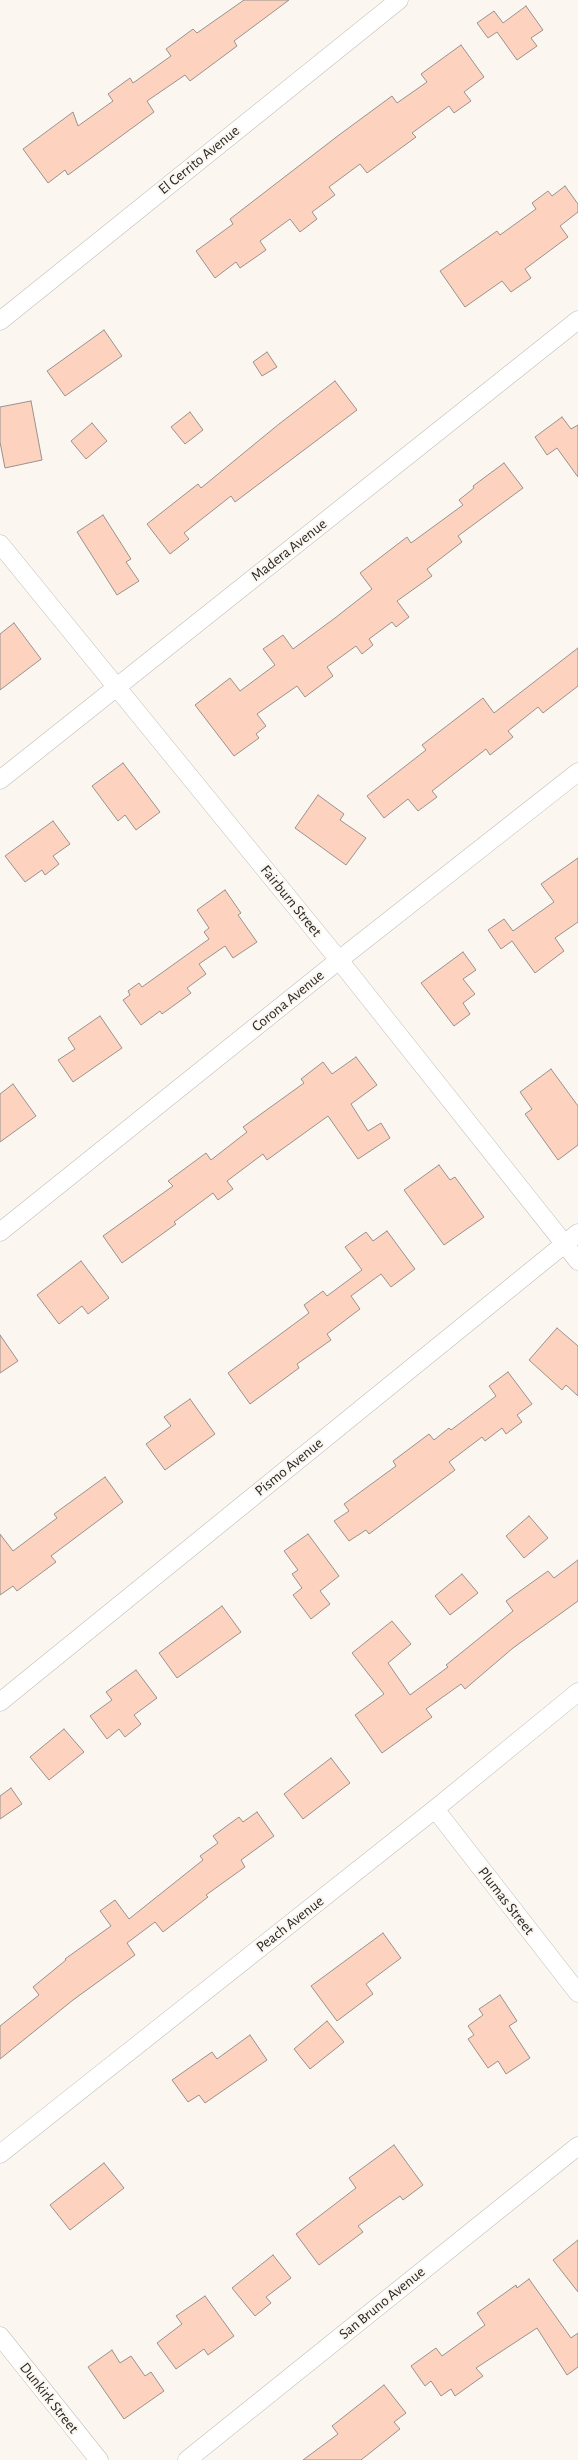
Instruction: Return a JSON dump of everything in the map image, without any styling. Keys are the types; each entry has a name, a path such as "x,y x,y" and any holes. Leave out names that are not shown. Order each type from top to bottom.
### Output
{"street":[{"name":"El Cerrito Avenue","path":"0,321 398,0"},
{"name":"Madera Avenue","path":"0,780 578,320"},
{"name":"Fairburn Street","path":"0,544 339,960 578,1261"},
{"name":"Corona Avenue","path":"0,1232 339,960 578,772"},
{"name":"Pismo Avenue","path":"0,1702 578,1233"},
{"name":"Peach Avenue","path":"0,2154 435,1809 578,1692"},
{"name":"Plumas Street","path":"435,1809 578,1993"},
{"name":"San Bruno Avenue","path":"186,2460 578,2146"},
{"name":"Dunkirk Street","path":"0,2336 99,2460"}],"building":[{"path":"244,0 289,0 234,41 237,46 190,81 185,75 147,101 154,112 68,175 65,170 48,183 23,149 73,112 78,126 113,101 108,94 130,78 133,83 171,56 166,49 193,29 197,33"},
{"path":"526,6 543,30 531,38 537,46 517,60 497,32 488,38 477,23 494,11 503,23"},
{"path":"461,45 484,77 464,92 471,101 454,113 449,106 412,133 416,137 367,173 360,164 329,187 335,195 312,212 317,219 300,232 290,219 260,241 266,250 240,268 236,262 215,278 196,251 233,224 230,219 392,96 397,103 427,82 421,74"},
{"path":"565,186 578,204 578,212 560,226 568,237 525,269 531,278 511,292 502,281 465,307 440,271 497,231 500,235 536,209 532,203 548,191 552,196"},
{"path":"104,330 122,356 65,396 47,371"},
{"path":"267,352 277,367 262,376 253,362"},
{"path":"335,381 357,410 235,502 231,496 184,533 189,539 170,554 147,524 198,484 201,488"},
{"path":"31,401 42,460 5,468 0,442 0,407"},
{"path":"190,412 203,430 185,444 171,427"},
{"path":"562,417 571,429 578,425 578,477 557,448 547,455 535,437"},
{"path":"92,423 107,441 86,459 71,441"},
{"path":"504,463 523,488 458,536 462,542 427,569 432,576 397,601 409,617 396,627 392,622 369,639 373,645 362,654 356,646 327,667 333,676 305,697 297,686 257,714 266,726 256,734 259,738 234,756 195,705 230,678 240,691 275,665 263,649 283,635 293,649 335,618 372,589 360,573 407,537 411,543 463,505 459,500 474,488 473,486"},
{"path":"103,515 131,559 126,562 139,581 117,595 77,532"},
{"path":"14,623 41,659 0,690 0,634"},
{"path":"578,648 578,686 543,713 538,707 508,731 513,737 490,755 486,749 432,791 437,797 418,811 408,799 384,818 367,796 426,750 422,745 483,698 494,713"},
{"path":"123,763 160,812 136,830 125,815 118,821 92,786"},
{"path":"318,795 344,814 340,820 366,838 346,865 295,828"},
{"path":"53,821 70,844 53,856 59,864 45,875 42,870 25,882 5,856"},
{"path":"578,858 578,922 555,938 564,951 535,973 512,941 501,949 488,930 504,919 513,931 554,902 541,884"},
{"path":"225,890 241,913 238,915 257,942 233,958 225,946 199,964 206,974 187,988 191,993 162,1014 160,1011 141,1025 123,1000 130,995 128,991 139,983 142,987 209,939 204,932 209,928 197,910"},
{"path":"463,952 476,970 463,979 475,994 463,1003 470,1014 454,1026 421,983"},
{"path":"100,1016 122,1048 73,1082 58,1060 75,1049 68,1038"},
{"path":"356,1057 377,1085 351,1104 368,1131 381,1123 390,1138 358,1159 328,1116 267,1160 263,1154 227,1181 233,1189 218,1200 213,1193 174,1222 176,1224 122,1263 103,1236 173,1186 168,1181 206,1153 211,1160 247,1132 243,1127 304,1083 301,1079 323,1062 332,1074"},
{"path":"551,1069 578,1106 578,1145 558,1160 525,1114 532,1109 520,1092"},
{"path":"13,1084 36,1116 0,1142 0,1094"},
{"path":"439,1165 450,1180 455,1177 484,1217 444,1245 404,1190"},
{"path":"387,1231 415,1269 391,1287 381,1274 351,1296 360,1309 327,1334 331,1340 297,1364 299,1368 250,1404 228,1373 309,1313 304,1305 323,1291 327,1296 362,1270 345,1247 366,1232 373,1241"},
{"path":"81,1261 109,1298 88,1314 82,1306 59,1324 37,1295"},
{"path":"557,1328 578,1346 578,1396 566,1385 562,1390 529,1360"},
{"path":"0,1335 18,1361 0,1373"},
{"path":"508,1372 532,1404 517,1415 522,1422 506,1434 502,1428 485,1441 482,1437 449,1462 455,1470 369,1534 366,1530 349,1541 334,1521 349,1511 344,1504 396,1466 393,1461 429,1434 434,1440 449,1428 451,1430 496,1396 489,1386"},
{"path":"190,1399 215,1434 165,1470 146,1444 171,1426 164,1417"},
{"path":"105,1477 123,1502 51,1556 56,1562 17,1591 13,1586 0,1595 0,1534 13,1551 57,1518 54,1514"},
{"path":"529,1516 548,1538 524,1558 506,1536"},
{"path":"308,1534 339,1576 320,1591 330,1604 311,1619 293,1595 302,1588 292,1574 298,1570 284,1551"},
{"path":"578,1560 578,1601 513,1648 465,1689 461,1684 426,1709 432,1717 382,1753 355,1715 384,1694 352,1653 392,1621 411,1644 388,1663 410,1695 448,1667 446,1665 513,1611 506,1601 548,1571 554,1578"},
{"path":"462,1574 478,1593 450,1615 435,1596"},
{"path":"222,1606 241,1632 177,1678 159,1653"},
{"path":"136,1670 157,1698 134,1715 141,1724 125,1737 119,1729 107,1739 90,1716 112,1700 106,1692"},
{"path":"64,1729 84,1752 49,1780 30,1757"},
{"path":"331,1758 350,1783 303,1819 284,1794"},
{"path":"11,1788 22,1804 0,1819 0,1796"},
{"path":"257,1812 274,1836 241,1860 245,1867 206,1895 208,1897 163,1932 155,1922 127,1943 135,1955 73,2000 0,2059 0,2026 39,1995 33,1987 65,1959 111,1926 100,1911 115,1900 129,1919 203,1860 200,1856 218,1843 213,1836 239,1817 243,1822"},
{"path":"383,1933 401,1958 366,1984 373,1994 337,2021 311,1986"},
{"path":"500,1995 517,2021 509,2026 530,2058 506,2074 498,2061 488,2068 468,2039 474,2035 468,2026 483,2015 479,2009"},
{"path":"327,2021 344,2042 310,2069 294,2049"},
{"path":"250,2035 267,2060 205,2103 199,2095 188,2102 172,2080 212,2052 217,2059"},
{"path":"394,2145 423,2185 403,2200 400,2196 358,2226 363,2232 319,2265 296,2234 356,2188 349,2178"},
{"path":"104,2163 124,2188 70,2230 50,2205"},
{"path":"578,2240 578,2292 553,2260"},
{"path":"273,2255 291,2278 266,2297 271,2303 255,2316 232,2288"},
{"path":"529,2279 571,2338 578,2333 578,2367 567,2375 537,2328 476,2368 483,2376 455,2396 451,2389 441,2396 431,2381 425,2386 411,2366 436,2348 442,2356 485,2325 477,2313 516,2285 517,2288"},
{"path":"205,2296 234,2336 208,2355 204,2349 176,2369 157,2343 182,2324 176,2316"},
{"path":"112,2350 120,2363 131,2356 145,2376 151,2372 164,2391 124,2419 88,2367"},
{"path":"384,2385 406,2413 394,2422 400,2429 361,2460 303,2460 338,2434 332,2426"}]}
